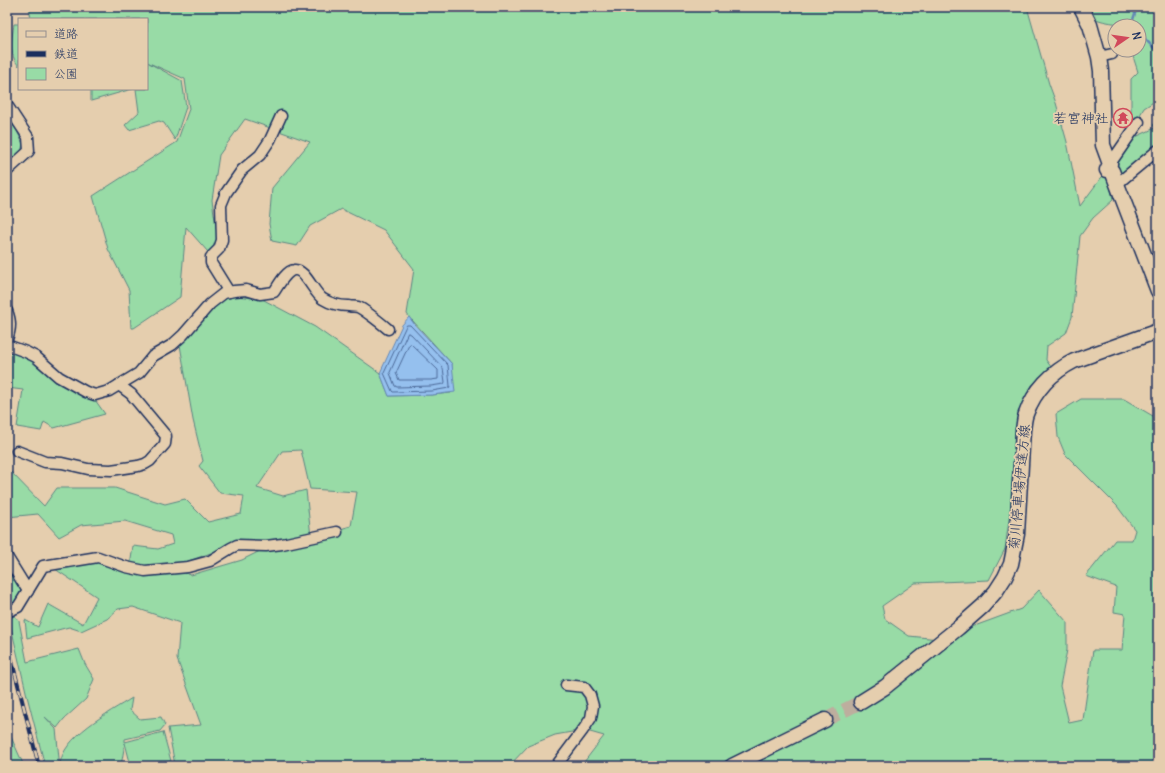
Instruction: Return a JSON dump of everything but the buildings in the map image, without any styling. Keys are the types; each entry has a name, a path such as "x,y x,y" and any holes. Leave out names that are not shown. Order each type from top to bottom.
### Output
{"main road":[{"path":"1081,7 1105,55 1101,71 1103,145 1110,164 1107,170 1112,171 1158,291"},
{"name":"菊川停車場伊達方線","path":"861,702 885,688 958,628 996,591 1005,577 1012,564 1017,534 1025,415 1036,393 1063,366 1158,331"},
{"path":"732,766 825,720"}],"street":[{"path":"7,105 28,137 29,151 7,172"},
{"path":"229,292 211,263 211,257 220,249 222,240 221,205 226,193 242,170 260,155 270,140 282,116"},
{"path":"1110,164 1139,122"},
{"path":"1117,184 1158,150"},
{"path":"7,345 36,357 59,377 86,392 96,395 109,391 139,373 152,356 172,344 183,335 210,304 224,293 234,290 246,290 260,294 274,292 288,272 294,269 298,270 305,276 321,298 329,303 341,306 359,307 388,329"},
{"path":"7,311 11,324 7,339"},
{"path":"17,451 45,462 62,463 88,469 111,470 135,467 150,461 165,444 166,436 132,394 119,385"},
{"path":"7,612 18,607 43,566 98,557 126,567 146,571 188,567 210,561 237,545 266,546 282,544 338,532"},
{"path":"7,557 28,591"},
{"path":"556,766 591,718 593,706 590,695 584,687 566,685"}],"green space":[{"path":"29,7 1027,7 1067,142 1080,206 1107,170 1113,200 1093,218 1080,236 1072,317 1066,333 1047,346 1046,360 1054,371 1032,385 1017,418 1011,504 1005,549 989,580 915,583 882,606 885,619 909,636 939,639 1021,609 1039,590 1067,622 1067,650 1060,686 1069,723 1083,720 1093,650 1122,650 1125,614 1114,612 1116,587 1086,576 1115,540 1132,540 1135,530 1117,506 1065,454 1058,437 1056,414 1081,399 1124,399 1158,419 1158,766 581,766 604,736 583,730 555,735 528,746 509,766 175,765 168,728 201,725 177,659 180,623 133,607 118,609 107,619 81,631 69,627 27,638 25,620 38,627 48,604 83,624 97,597 52,567 99,559 125,570 176,570 191,575 242,560 270,546 241,542 175,566 130,566 133,546 158,549 173,544 171,535 125,521 81,525 59,537 38,514 7,517 7,468 44,506 57,488 115,488 165,504 185,499 208,522 241,514 244,496 220,493 199,466 203,461 193,420 180,345 199,319 227,295 262,299 315,327 380,373 389,396 451,393 452,364 412,320 415,325 407,314 414,269 384,230 341,209 310,226 297,246 272,241 269,224 272,188 310,142 245,119 219,155 212,200 218,241 216,246 208,252 186,227 180,297 134,328 131,328 129,290 108,249 93,196 177,142 189,109 185,79 148,62 148,18 31,18","holes":["301,450 310,489 357,492 351,526 311,537 306,490 283,496 257,488 282,451"]},
{"path":"1085,7 1158,7 1158,103 1155,101 1144,108 1133,127 1131,108 1131,79 1138,72 1134,58 1147,58 1147,18 1107,18 1107,22 1091,16"},
{"path":"14,24 18,24 18,64 13,56 12,40"},
{"path":"148,63 182,81 186,107 175,140 164,123 159,121 129,130 125,125 139,112 136,90 148,90"},
{"path":"91,90 129,90 91,101"},
{"path":"7,117 17,131 23,144 21,152 7,163"},
{"path":"1158,121 1158,151 1121,177 1115,161 1129,140 1155,128 1153,125"},
{"path":"7,351 18,351 40,363 73,392 93,397 105,414 54,428 44,422 41,431 17,427 23,390 7,388"},
{"path":"7,566 22,587 17,602 9,607 7,599"},
{"path":"15,616 19,621 27,662 79,649 85,664 94,679 86,699 64,719 57,728 45,717 56,729 59,766 45,766 9,618"},
{"path":"132,698 130,710 140,719 161,717 165,725 160,731 125,739 125,742 163,732 171,761 150,766 131,766 125,743 121,766 60,766 62,755 77,735 88,726"},
{"path":"7,728 24,766 7,766"}],"water":[{"path":"409,317 452,364 455,392 432,395 389,396 380,373 402,325"}],"waterway":[{"path":"1134,18 1137,7"},
{"path":"1147,41 1158,52"}],"tunnel":[{"path":"825,720 861,702"}],"railway":[{"path":"7,642 39,766"}],"place":[{"name":"若宮神社","path":"1123,118"}]}
